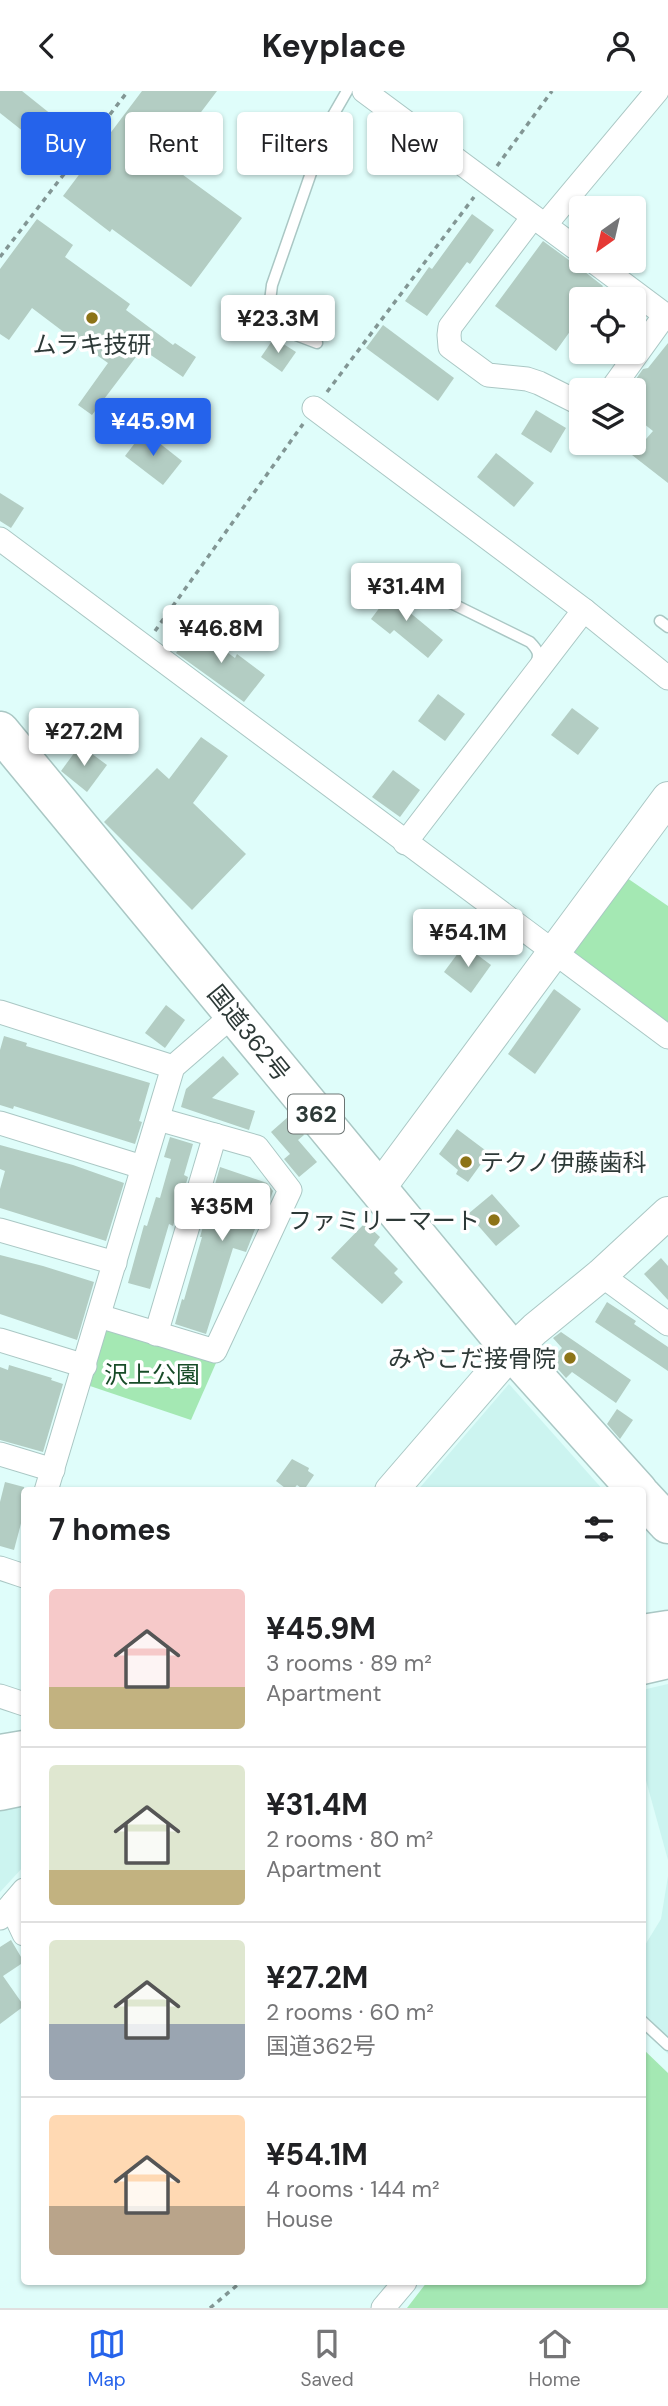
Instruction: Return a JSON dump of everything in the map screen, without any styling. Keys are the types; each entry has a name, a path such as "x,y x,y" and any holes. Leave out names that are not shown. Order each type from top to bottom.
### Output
{"highway":[{"name":"国道362号","path":"0,731 512,1351 634,1487"},
{"path":"646,1500 668,1524"},
{"path":"646,1634 668,1630"},
{"path":"646,1664 668,1659"},
{"path":"0,1754 21,1750"},
{"path":"0,1791 21,1787"}],"street":[{"path":"364,91 569,243"},
{"path":"569,398 527,379 488,375 450,347 450,327 539,221 657,91"},
{"path":"609,273 667,316 620,378"},
{"path":"314,408 584,610 668,678"},
{"path":"0,540 668,1037"},
{"path":"405,843 584,610"},
{"path":"378,1190 668,798"},
{"path":"0,1012 173,1067"},
{"path":"0,1454 49,1481 173,1067 234,1014"},
{"path":"99,1316 215,1351 290,1190 257,1147 158,1119"},
{"path":"0,1123 142,1167"},
{"path":"156,1333 215,1135"},
{"path":"394,1487 512,1351 668,1213"},
{"path":"0,1230 115,1263"},
{"path":"601,1275 668,1324"},
{"path":"0,1340 85,1366"},
{"path":"0,1696 21,1704"},
{"path":"13,1903 21,1928"},
{"path":"383,2308 402,2285"}],"lane":[{"path":"317,343 296,335 271,320 270,297 328,124 347,91"},
{"path":"426,593 530,642 537,649 539,656 532,677"},
{"path":"646,2025 668,2045"}],"path":[{"path":"0,257 128,91"},
{"path":"144,647 314,408 552,91"},
{"path":"210,2308 237,2285"}],"shaded area":[{"path":"509,1384 600,1487 420,1487"},
{"path":"668,1684 668,1860 646,1780 646,1689"},
{"path":"21,1806 21,1869 0,1892 0,1810"},
{"path":"668,1876 668,2054 646,2030 646,1943 661,1919"}],"green space":[{"path":"627,878 668,906 668,1026 576,957 573,951"},
{"name":"沢上公園","path":"106,1328 216,1363 191,1420 90,1386"},
{"path":"646,2052 668,2073 668,2308 407,2308 425,2285 646,2285"}],"building":[{"path":"0,91 22,91 48,112 21,112 21,130 0,113"},
{"path":"142,91 217,91 201,112 126,112"},
{"path":"125,114 125,175 183,175 242,218 191,287 112,229 110,232 63,196 79,175 111,175 111,132"},
{"path":"472,214 494,230 427,316 405,301"},
{"name":"ムラキ技研","path":"37,219 73,245 65,257 130,304 126,310 173,345 175,343 196,357 183,377 142,349 92,415 78,405 108,363 81,344 76,351 65,343 69,336 32,308 9,340 0,334 0,269"},
{"path":"543,241 569,260 569,273 586,273 603,286 569,287 569,333 556,351 495,306"},
{"path":"383,325 454,378 438,401 366,348"},
{"path":"274,338 296,352 282,372 261,357"},
{"path":"668,343 668,483 632,455 646,455 646,439 653,431 646,425 646,378 637,378 643,369 648,368"},
{"path":"536,410 566,428 551,453 521,434"},
{"path":"144,431 182,461 163,485 125,456"},
{"path":"496,453 534,483 514,507 477,477"},
{"path":"0,493 24,508 11,528 0,521"},
{"path":"396,586 415,601 408,611 443,640 428,658 394,630 390,634 371,619"},
{"path":"194,628 235,658 237,654 265,675 244,702 176,653"},
{"path":"438,694 465,714 445,741 418,721"},
{"path":"572,708 599,728 578,755 551,735"},
{"path":"201,737 228,756 193,803 246,854 192,910 104,822 157,768 169,779"},
{"path":"80,745 107,765 87,792 61,771"},
{"path":"393,770 420,790 400,817 372,797"},
{"path":"464,945 491,965 471,993 444,972"},
{"path":"554,989 581,1009 535,1074 508,1054"},
{"path":"166,1005 185,1020 165,1048 145,1033"},
{"path":"4,1036 27,1043 26,1046 150,1083 135,1144 14,1106 13,1109 0,1105 0,1050"},
{"path":"223,1056 239,1074 212,1098 255,1111 249,1130 181,1107 186,1089"},
{"path":"288,1117 304,1135 298,1140 317,1162 299,1177 284,1159 290,1154 271,1132"},
{"name":"テクノ伊藤歯科","path":"457,1129 489,1153 468,1182 456,1174 458,1170 439,1154"},
{"path":"170,1137 193,1144 184,1175 188,1177 173,1226 169,1224 150,1289 128,1283 144,1225 147,1226 156,1197 160,1198 171,1159 164,1157"},
{"path":"0,1145 73,1165 124,1183 106,1241 0,1208 0,1189 5,1171 0,1169"},
{"path":"220,1167 267,1183 273,1191 267,1207 264,1206 246,1252 233,1248 206,1334 175,1324"},
{"name":"ファミリーマート","path":"492,1194 520,1226 496,1246 468,1214"},
{"path":"365,1223 380,1237 374,1245 398,1269 394,1273 403,1282 382,1304 331,1258"},
{"path":"0,1255 94,1282 77,1340 0,1314"},
{"path":"661,1258 668,1266 668,1300 644,1274"},
{"path":"607,1302 668,1347 668,1371 595,1322"},
{"path":"561,1332 631,1380 616,1403 572,1372 566,1378 550,1360 562,1348 553,1338"},
{"path":"9,1365 63,1384 43,1452 0,1440 0,1367 8,1370"},
{"path":"617,1409 633,1420 620,1439 607,1424"},
{"path":"292,1459 309,1468 308,1471 314,1475 306,1487 284,1487 276,1481"},
{"path":"5,1482 24,1487 21,1487 21,1523 14,1550 0,1546 0,1502"},
{"path":"11,1940 21,1957 21,1964 3,1976 21,2002 21,2008 0,2024 0,1947"}],"place":[{"name":"ムラキ技研","path":"92,318"},
{"name":"テクノ伊藤歯科","path":"466,1162"},
{"name":"ファミリーマート","path":"494,1220"},
{"name":"みやこだ接骨院","path":"570,1358"}]}
